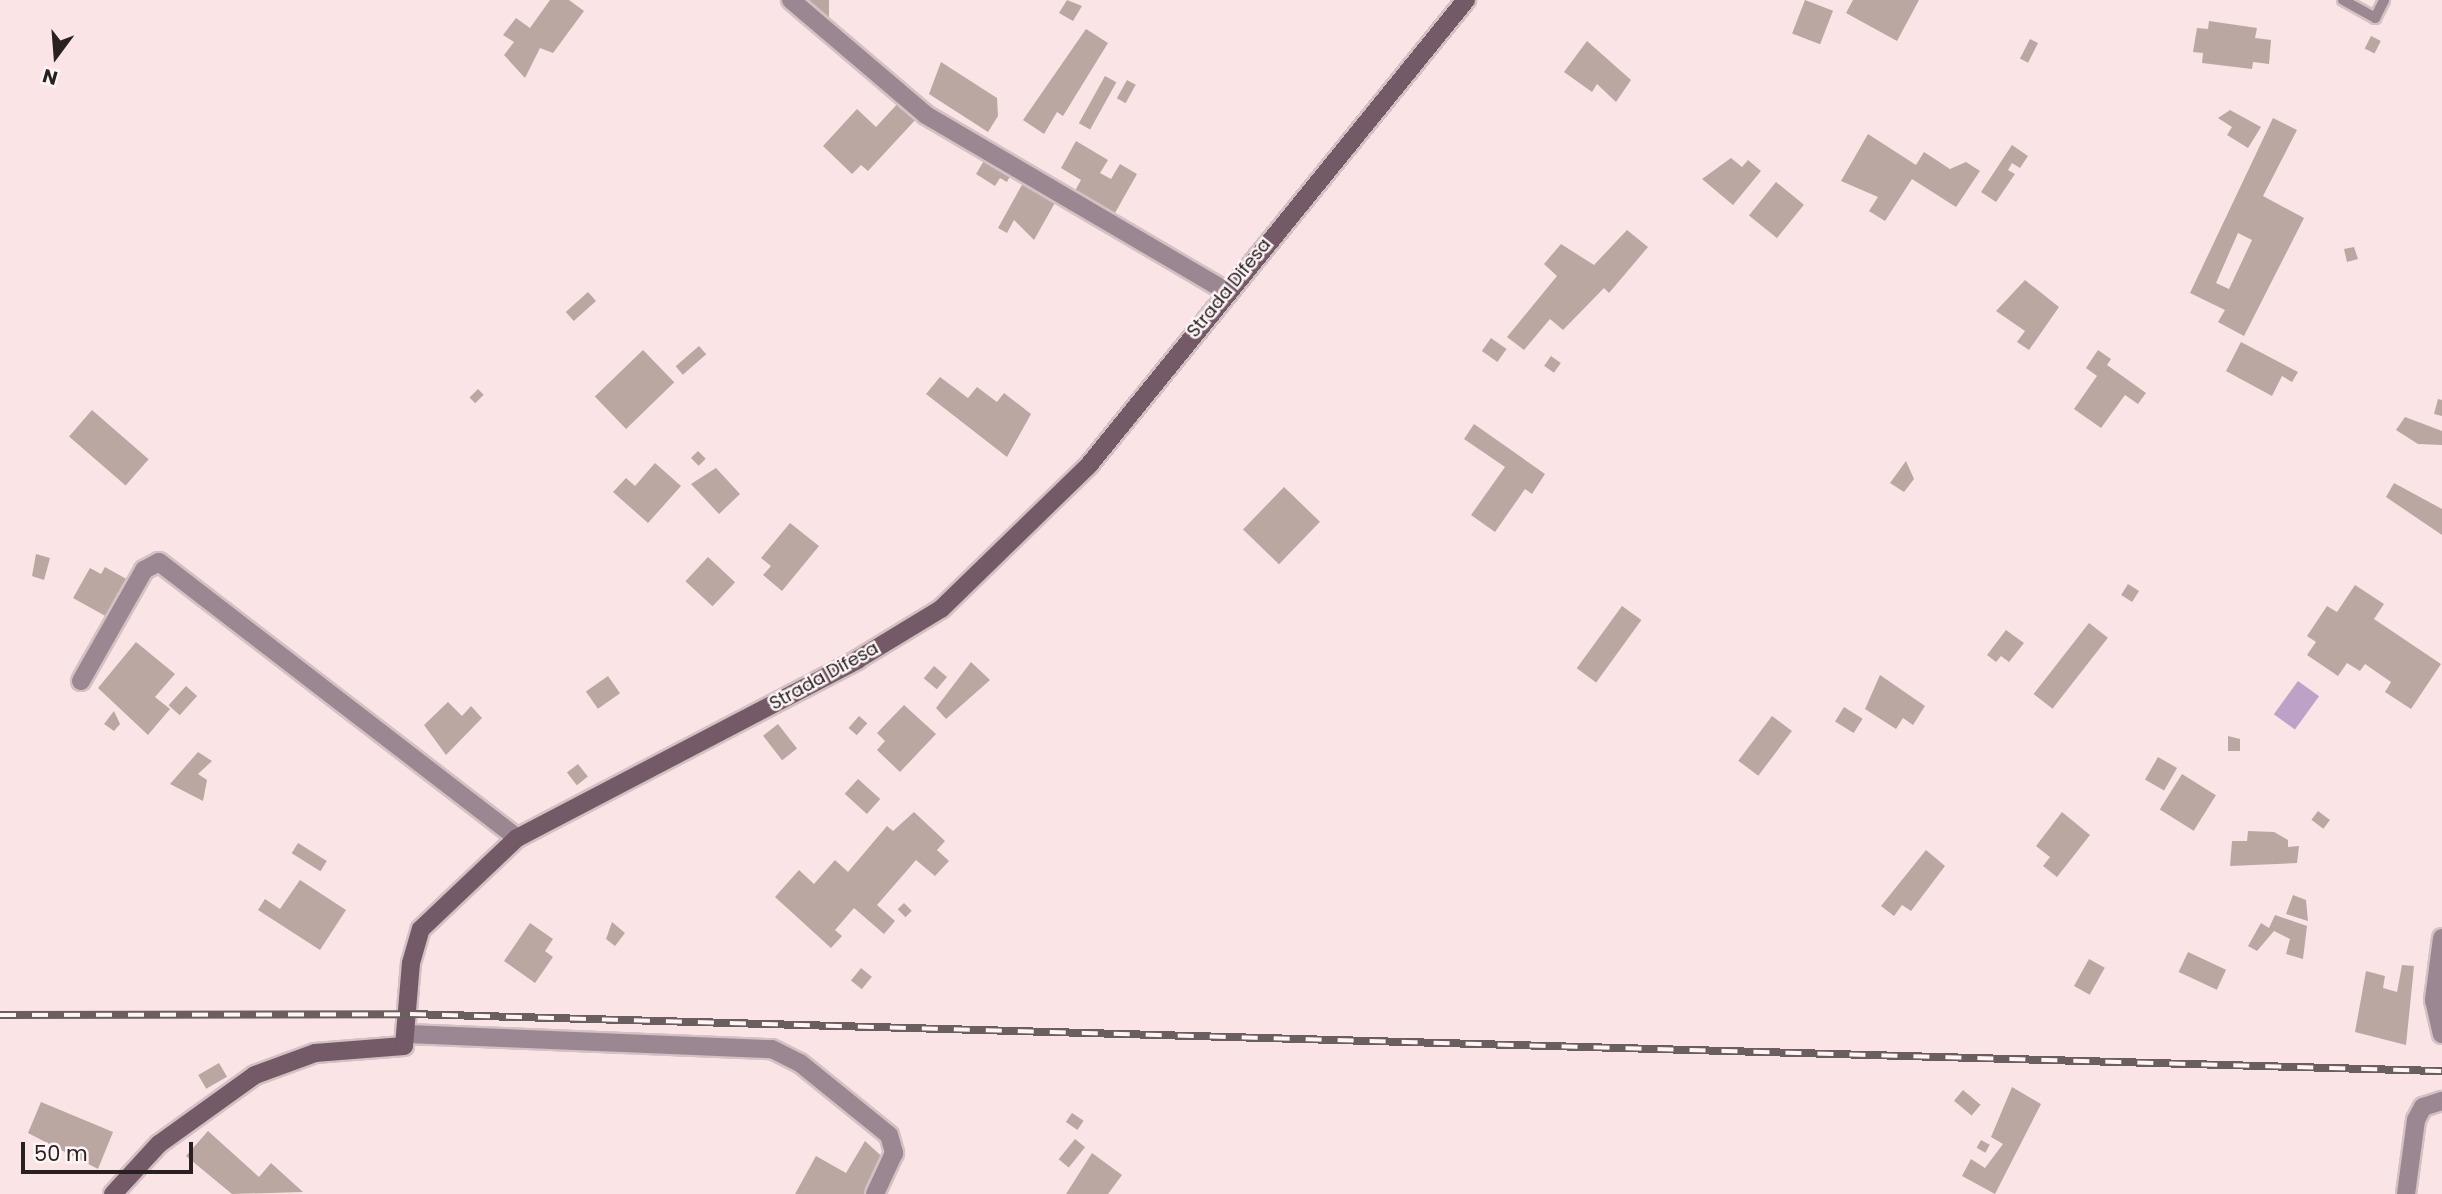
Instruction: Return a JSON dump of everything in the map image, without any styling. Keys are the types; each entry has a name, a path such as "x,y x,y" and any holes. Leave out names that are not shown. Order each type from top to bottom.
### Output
{"street":[{"path":"791,0 926,115 1226,290"},
{"name":"Strada Difesa","path":"408,1034 411,963 421,929 517,838 858,660 941,609 1089,465 1226,290 1466,0"},
{"path":"81,681 144,570 159,562 517,838"},
{"path":"2442,938 2434,1000 2442,1034"},
{"path":"113,1194 159,1144 255,1075 322,1051 398,1049 408,1034 772,1049 800,1063 889,1135 894,1153 875,1194"},
{"path":"2406,1194 2416,1120 2423,1107 2442,1101"}],"lane":[{"path":"2343,0 2375,18 2384,0"}],"shaded area":[{"path":"2298,681 2319,696 2295,729 2274,714"}],"building":[{"path":"550,0 569,0 584,11 553,53 540,48 525,78 504,55 514,42 503,35 516,18 530,28"},
{"path":"801,0 829,0 829,17 820,17"},
{"path":"1067,0 1082,6 1073,21 1059,13"},
{"path":"1805,0 1833,11 1820,44 1792,34"},
{"path":"1853,0 1919,0 1897,41 1846,13"},
{"path":"2209,21 2257,28 2255,38 2271,40 2269,64 2253,62 2252,69 2202,63 2203,53 2193,52 2197,28 2208,29"},
{"path":"1086,29 1108,43 1063,116 1057,112 1044,134 1023,120"},
{"path":"2371,36 2381,41 2374,53 2365,48"},
{"path":"2030,39 2038,43 2028,63 2020,59"},
{"path":"1587,41 1631,80 1616,102 1597,84 1592,92 1564,72"},
{"path":"941,62 997,98 998,116 988,132 929,94"},
{"path":"1105,76 1116,82 1090,130 1079,123"},
{"path":"1127,80 1136,85 1126,103 1117,98"},
{"path":"901,100 918,117 868,171 861,165 852,174 823,146 857,109 876,127"},
{"path":"2230,110 2261,127 2248,148 2227,135 2232,127 2218,118"},
{"path":"2273,118 2297,130 2263,196 2304,218 2244,336 2218,322 2225,310 2190,293","holes":["2238,233 2252,240 2229,289 2216,283"]},
{"path":"1868,134 1916,165 1924,152 1950,169 1966,162 1980,171 1956,207 1912,179 1885,221 1869,211 1878,197 1841,181"},
{"path":"1076,141 1108,160 1100,173 1111,179 1120,164 1137,174 1111,220 1071,198 1081,180 1061,168"},
{"path":"2012,145 2028,156 2020,168 2012,163 2008,170 2015,174 1996,202 1981,192"},
{"path":"1731,158 1742,167 1748,160 1761,171 1733,205 1702,179"},
{"path":"985,159 1011,174 1007,182 1000,178 995,186 976,174"},
{"path":"1776,182 1804,205 1777,238 1749,215"},
{"path":"1023,183 1056,201 1034,240 1014,220 1007,233 998,228"},
{"path":"1627,230 1648,247 1609,293 1604,288 1563,330 1550,319 1524,350 1507,337 1557,276 1544,264 1561,244 1594,265"},
{"path":"2354,247 2358,259 2347,262 2344,249"},
{"path":"2025,280 2059,307 2029,350 2017,342 2025,331 1996,311"},
{"path":"588,292 596,301 574,321 566,312"},
{"path":"1491,338 1507,349 1497,362 1482,351"},
{"path":"2241,342 2298,372 2292,382 2282,376 2272,396 2226,371"},
{"path":"699,346 706,354 683,375 676,366"},
{"path":"643,350 674,382 626,429 595,397"},
{"path":"2098,350 2111,359 2107,365 2146,393 2138,404 2125,395 2101,428 2074,409 2097,376 2086,368"},
{"path":"1551,356 1561,363 1554,373 1544,366"},
{"path":"940,377 968,398 977,387 997,402 1004,393 1031,414 1007,457 926,394"},
{"path":"478,389 484,395 475,403 470,397"},
{"path":"2438,399 2442,400 2442,416 2434,414"},
{"path":"92,410 149,459 126,486 69,436"},
{"path":"2405,417 2442,431 2442,445 2418,444 2396,430"},
{"path":"1474,424 1545,474 1532,494 1525,489 1495,532 1471,515 1505,467 1464,439"},
{"path":"698,451 706,459 699,466 691,458"},
{"path":"1906,461 1914,479 1904,492 1890,483"},
{"path":"655,463 681,486 648,523 613,492 626,478 635,486"},
{"path":"716,468 740,494 719,514 691,484"},
{"path":"2394,483 2442,509 2442,535 2386,497"},
{"path":"1284,487 1320,522 1279,564 1243,529"},
{"path":"790,523 819,546 782,591 763,575 771,566 761,558"},
{"path":"36,554 50,558 44,580 32,576"},
{"path":"708,557 735,582 713,606 685,581"},
{"path":"105,567 130,581 109,618 73,598 90,568 101,574"},
{"path":"2128,584 2139,591 2132,602 2121,595"},
{"path":"2355,585 2384,604 2374,619 2441,664 2411,709 2385,692 2391,682 2365,664 2360,671 2347,663 2338,676 2307,655 2316,642 2307,636 2327,606 2337,612"},
{"path":"1622,606 1641,620 1596,682 1577,668"},
{"path":"2089,623 2108,638 2053,709 2034,694"},
{"path":"2006,630 2024,643 2009,662 2001,656 1996,662 1987,655"},
{"path":"136,642 175,674 155,697 170,709 148,735 98,688"},
{"path":"971,662 990,680 946,719 936,708"},
{"path":"934,666 947,677 937,689 924,678"},
{"path":"1880,675 1925,706 1913,725 1903,718 1896,729 1865,709"},
{"path":"608,676 620,693 598,709 586,691"},
{"path":"186,686 197,696 180,715 169,705"},
{"path":"448,702 462,716 471,706 482,718 446,755 424,725"},
{"path":"904,705 936,734 900,772 877,750 885,741 877,733"},
{"path":"1844,707 1863,719 1854,733 1835,721"},
{"path":"114,711 120,724 114,731 104,724"},
{"path":"859,716 867,723 857,735 849,728"},
{"path":"1772,716 1792,731 1758,776 1738,761"},
{"path":"778,724 797,748 782,760 763,736"},
{"path":"2228,736 2240,739 2240,751 2228,751"},
{"path":"198,752 212,761 198,774 207,780 203,801 170,784"},
{"path":"2158,757 2177,768 2164,791 2145,780"},
{"path":"578,764 588,777 577,785 567,773"},
{"path":"2182,774 2216,795 2194,831 2160,810"},
{"path":"858,779 880,799 867,814 845,794"},
{"path":"2318,811 2330,820 2323,829 2311,820"},
{"path":"914,812 945,841 937,850 949,861 935,876 916,860 877,905 895,921 884,934 854,908 835,930 842,936 831,948 775,897 799,870 814,884 835,860 848,872 887,826 893,831"},
{"path":"2062,812 2090,835 2057,877 2043,866 2050,857 2036,846"},
{"path":"2248,831 2274,832 2288,840 2288,847 2299,846 2297,863 2230,866 2232,841 2247,841"},
{"path":"298,843 327,861 320,871 292,853"},
{"path":"1926,850 1945,866 1911,911 1902,905 1894,916 1881,906"},
{"path":"300,880 346,910 320,950 258,910 265,899 280,909"},
{"path":"2293,895 2306,900 2308,921 2286,914"},
{"path":"904,903 912,911 905,917 898,909"},
{"path":"2275,915 2307,926 2303,959 2286,954 2290,939 2274,931 2257,951 2248,946 2261,923 2269,928"},
{"path":"612,922 625,933 615,946 606,939"},
{"path":"530,923 553,939 545,951 553,957 535,983 504,961"},
{"path":"2188,952 2226,970 2217,990 2179,972"},
{"path":"2089,959 2105,968 2090,995 2074,986"},
{"path":"2402,965 2414,966 2406,1045 2355,1032 2366,971 2385,976 2383,988 2397,992"},
{"path":"861,968 872,977 862,989 851,980"},
{"path":"219,1063 227,1077 206,1089 198,1075"},
{"path":"2012,1087 2041,1104 1995,1194 1962,1176 1971,1159 1985,1168 2003,1144 1991,1137"},
{"path":"1963,1090 1981,1105 1972,1116 1954,1101"},
{"path":"41,1102 113,1132 98,1169 28,1133"},
{"path":"1072,1113 1084,1121 1077,1130 1066,1122"},
{"path":"208,1131 259,1177 271,1163 303,1192 232,1194 186,1156"},
{"path":"1075,1139 1085,1147 1069,1167 1059,1159"},
{"path":"1981,1140 1990,1145 1985,1153 1977,1148"},
{"path":"865,1141 888,1162 869,1194 795,1194 816,1156 846,1173"},
{"path":"1092,1153 1122,1175 1108,1194 1066,1194"}],"railway":[{"path":"0,1015 410,1014 2442,1071"}]}
